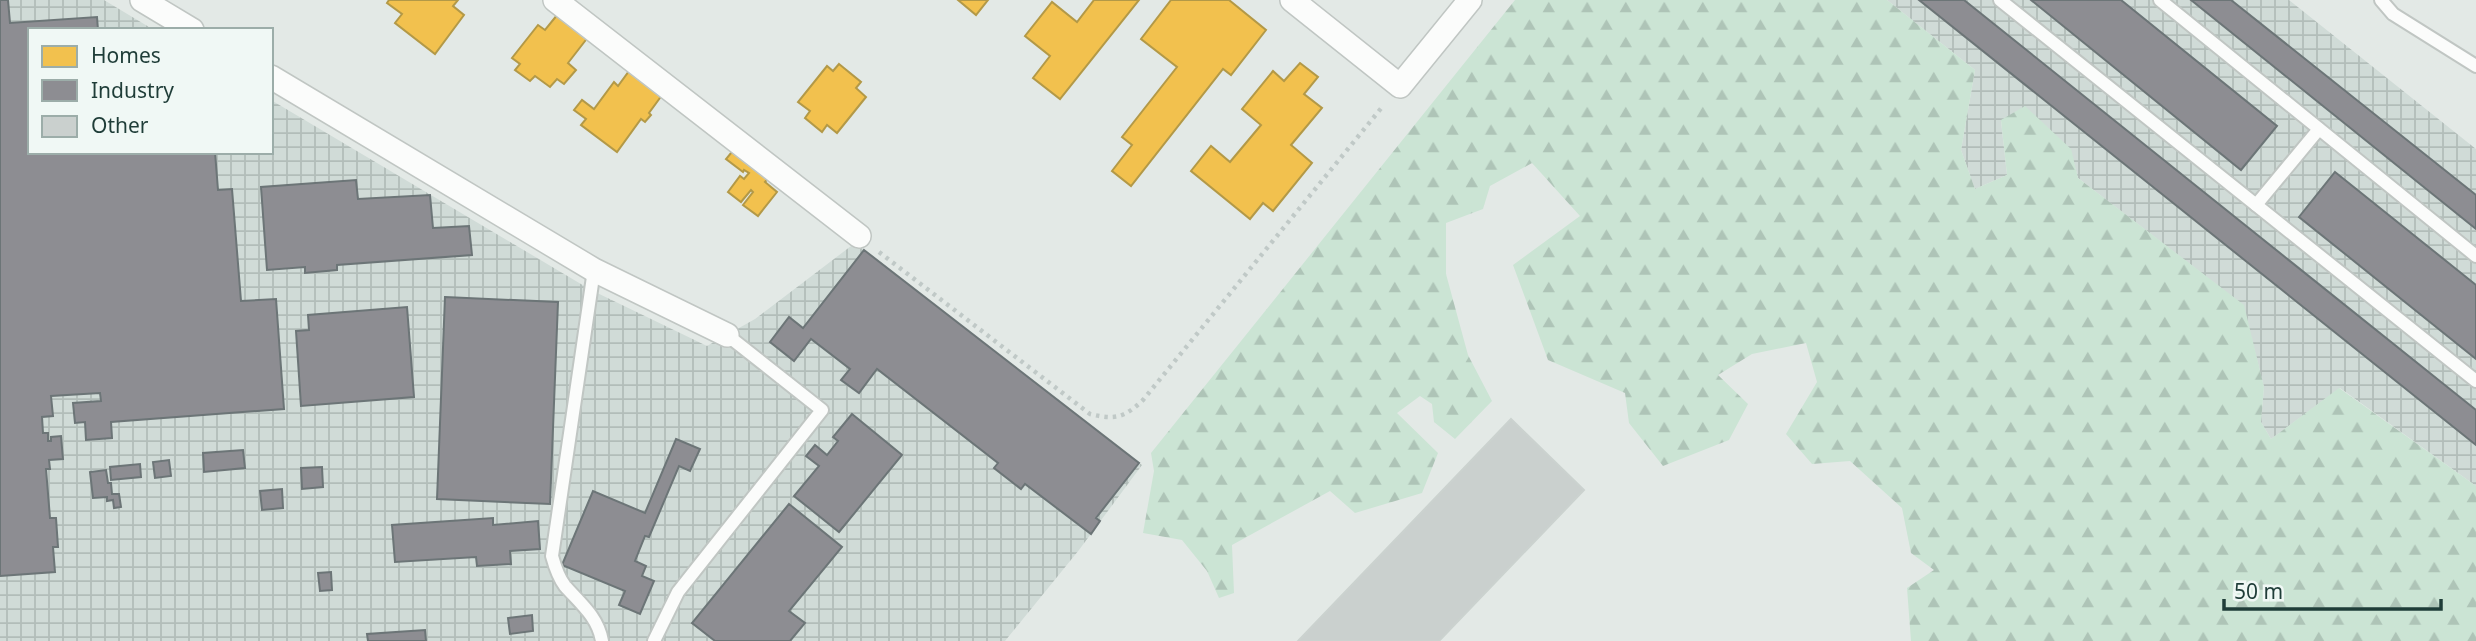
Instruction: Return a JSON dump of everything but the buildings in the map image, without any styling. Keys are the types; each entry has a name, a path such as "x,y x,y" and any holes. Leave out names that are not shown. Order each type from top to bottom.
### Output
{"street":[{"path":"142,0 189,28"},
{"path":"555,0 859,236"},
{"path":"1292,0 1399,86 1470,0"},
{"path":"273,78 594,270 727,335"}],"lane":[{"path":"2000,0 2476,382"},
{"path":"2160,0 2476,256"},
{"path":"2381,0 2393,14 2476,66"},
{"path":"2256,205 2319,130"},
{"path":"594,270 552,556 564,585 592,615 602,641"},
{"path":"654,641 678,592 822,410 727,335"}],"path":[{"path":"859,236 1090,414 1114,418 1125,414 1143,400 1399,86"}],"shaded area":[{"path":"0,0 104,0 151,28 28,28 28,154 273,154 273,101 591,290 707,346 755,319 855,243 1142,465 1079,550 1005,641 0,641"},
{"path":"1887,0 2289,0 2476,149 2476,486 2340,388 2271,439 2261,422 2264,387 2243,305 2078,178 2070,149 2001,121 2007,175 1975,189 1961,150 1975,70"}],"green space":[{"path":"1515,0 1887,0 1975,70 1961,150 1975,189 2007,175 2001,120 2025,106 2071,149 2078,178 2244,305 2264,387 2261,422 2271,439 2339,388 2476,486 2476,641 1911,641 1907,588 1934,570 1911,553 1902,508 1850,461 1812,464 1786,434 1817,382 1806,343 1752,354 1718,375 1748,404 1729,440 1663,466 1629,423 1625,393 1548,360 1513,265 1580,216 1532,163 1490,186 1483,209 1446,223 1446,274 1468,355 1492,401 1455,439 1434,422 1432,404 1420,396 1397,413 1438,453 1422,493 1355,513 1330,491 1232,545 1234,593 1219,598 1207,571 1182,540 1143,533 1154,471 1151,453"}]}
